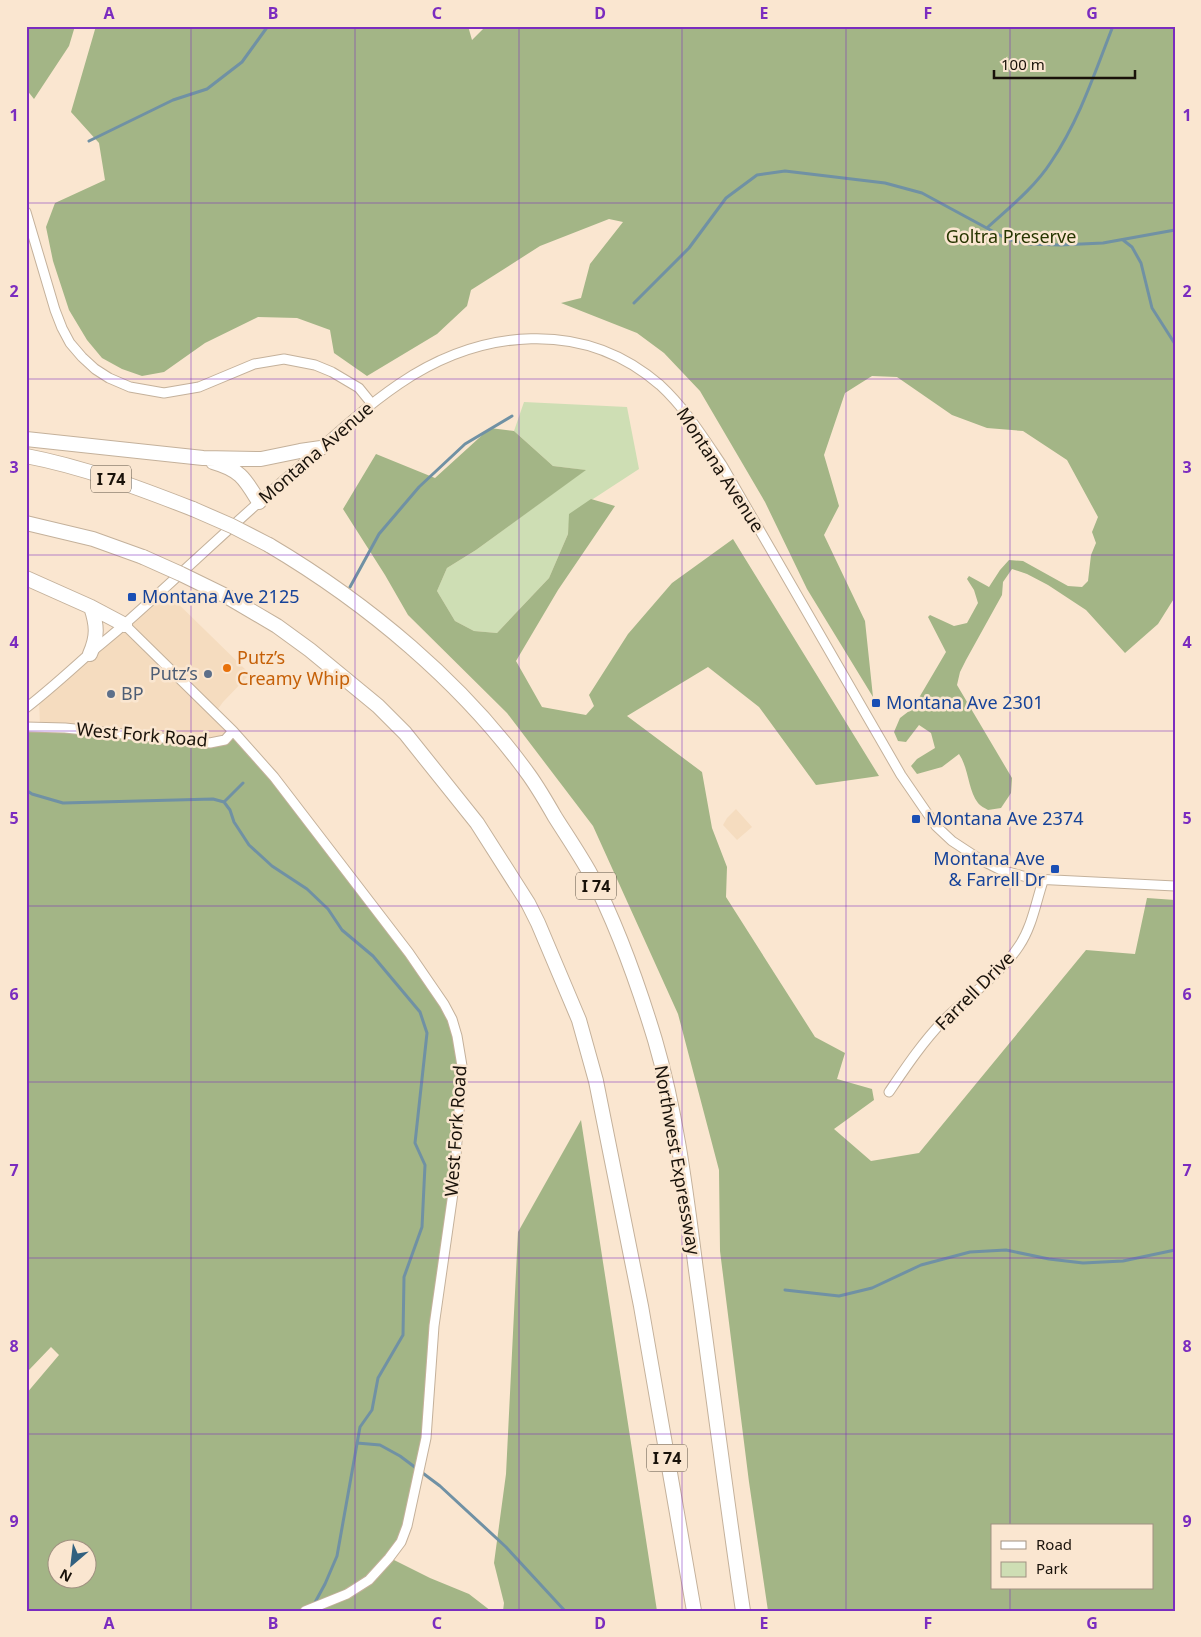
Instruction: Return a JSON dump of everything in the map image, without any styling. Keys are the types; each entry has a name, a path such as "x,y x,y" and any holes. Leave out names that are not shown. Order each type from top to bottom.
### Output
{"highway":[{"path":"26,440 203,458 261,459 300,450 321,448"},
{"name":"Northwest Expressway","path":"26,456 104,477 193,509 232,526 291,558 399,636 453,687 530,776 590,874 612,918 656,1042 674,1119 691,1228 743,1611"},
{"path":"203,458 230,468 241,475 248,481 259,502"},
{"name":"I 74","path":"26,522 93,539 143,557 182,574 226,596 277,626 310,650 378,706 405,733 477,823 528,904 538,923 579,1020 596,1081 641,1306 694,1611"},
{"path":"26,578 91,607 125,625"},
{"path":"90,654 96,641 95,618 91,607"}],"street":[{"path":"26,212 62,328 70,343 82,357 109,378 130,387 164,393 199,387 254,364 284,359 315,365 332,372 360,388 372,404"},
{"name":"Montana Avenue","path":"26,708 125,625 321,448 372,404 400,383 430,366 472,348 505,341 533,338 562,340 600,349 616,356 648,375 676,400 722,465 901,775 936,826 952,841 981,860 1017,875 1043,881 1175,886"},
{"path":"125,625 233,731"},
{"name":"West Fork Road","path":"26,727 71,728 210,743 225,740 233,731 274,777 409,953 452,1019 462,1066 454,1186 434,1326 428,1426 407,1526 401,1542 390,1558 368,1580 337,1599 305,1611"},
{"name":"Farrell Drive","path":"889,1092 922,1045 942,1022 1002,966 1020,945 1026,934 1043,881"}],"shaded area":[{"path":"163,589 250,674 215,713 233,731 210,743 40,727 39,698"},
{"path":"736,809 752,827 737,840 723,825"}],"green space":[{"path":"26,26 75,26 69,46 34,99 26,89"},
{"name":"Goltra Preserve","path":"96,26 468,26 472,40 486,26 1175,26 1175,597 1158,624 1125,653 1086,610 1048,585 1027,574 1012,569 1003,582 1002,595 960,672 957,685 1012,778 1011,793 1001,808 988,810 980,805 972,792 965,766 959,754 942,767 917,774 911,766 917,759 935,748 931,733 919,725 906,742 898,741 894,732 900,718 913,708 946,652 928,617 930,615 954,626 967,623 978,603 974,590 967,579 969,576 989,587 1009,560 1023,561 1068,586 1082,587 1088,581 1091,555 1096,543 1092,532 1098,517 1067,460 1023,431 987,428 952,415 897,377 872,376 845,393 824,455 839,506 824,535 865,621 873,697 807,589 765,502 700,391 664,353 637,333 561,303 581,298 590,264 623,222 609,219 540,246 471,290 467,306 437,334 367,376 334,353 330,330 297,318 258,317 205,343 164,372 142,376 122,369 102,358 87,340 69,310 53,261 46,227 55,203 105,180 99,143 71,112"},
{"path":"524,402 627,407 639,469 570,514 568,534 549,578 497,633 474,631 455,621 437,591 447,568 476,550 585,470 553,466 514,431"},
{"path":"490,428 514,431 553,466 586,470 476,550 447,568 437,591 455,621 474,631 497,633 549,578 568,534 569,514 591,499 615,506 558,590 516,661 542,707 586,715 594,706 589,695 628,634 672,583 733,539 879,776 816,785 759,707 708,667 627,716 702,772 712,828 727,867 726,897 815,1037 845,1053 837,1079 872,1089 874,1100 834,1129 871,1161 919,1153 1086,950 1135,954 1147,898 1175,900 1175,1611 768,1611 749,1482 720,1251 719,1170 678,1014 593,826 507,713 408,615 343,509 376,454 435,478"},
{"path":"26,727 210,743 233,731 444,1004 462,1066 427,1414 407,1526 390,1558 430,1578 469,1594 491,1611 26,1611 26,1394 59,1355 51,1347 28,1371 26,1369"},
{"path":"581,1120 657,1611 503,1611 504,1603 494,1563 506,1474 518,1232"}],"waterway":[{"path":"89,141 173,100 207,89 242,62 268,26"},
{"path":"987,228 1037,180 1061,146 1086,96 1113,26"},
{"path":"634,303 689,248 726,198 757,175 785,171 885,183 922,193 1007,239 1029,244 1103,243 1175,230"},
{"path":"1123,240 1132,247 1141,263 1152,308 1175,344"},
{"path":"350,587 379,534 419,487 465,444 512,416"},
{"path":"224,802 243,783"},
{"path":"26,790 32,794 63,803 213,799 224,802 249,845 272,866 307,889 328,909 342,930 373,956 420,1012 427,1033 415,1143 425,1165 422,1227 404,1277 403,1335 378,1378 372,1410 360,1427 337,1556 313,1606"},
{"path":"785,1290 839,1296 872,1288 921,1265 970,1252 1006,1250 1049,1259 1083,1263 1123,1261 1175,1250"},
{"path":"357,1443 380,1445 400,1456 440,1486 506,1547 565,1611"}],"place":[{"name":"Montana Ave 2125","path":"132,597"},
{"name":"Putz’s Creamy Whip","path":"227,668"},
{"name":"Putz’s","path":"208,674"},
{"name":"BP","path":"111,694"},
{"name":"Montana Ave 2301","path":"876,703"},
{"name":"Montana Ave 2374","path":"916,819"},
{"name":"Montana Ave & Farrell Dr","path":"1055,869"}]}
